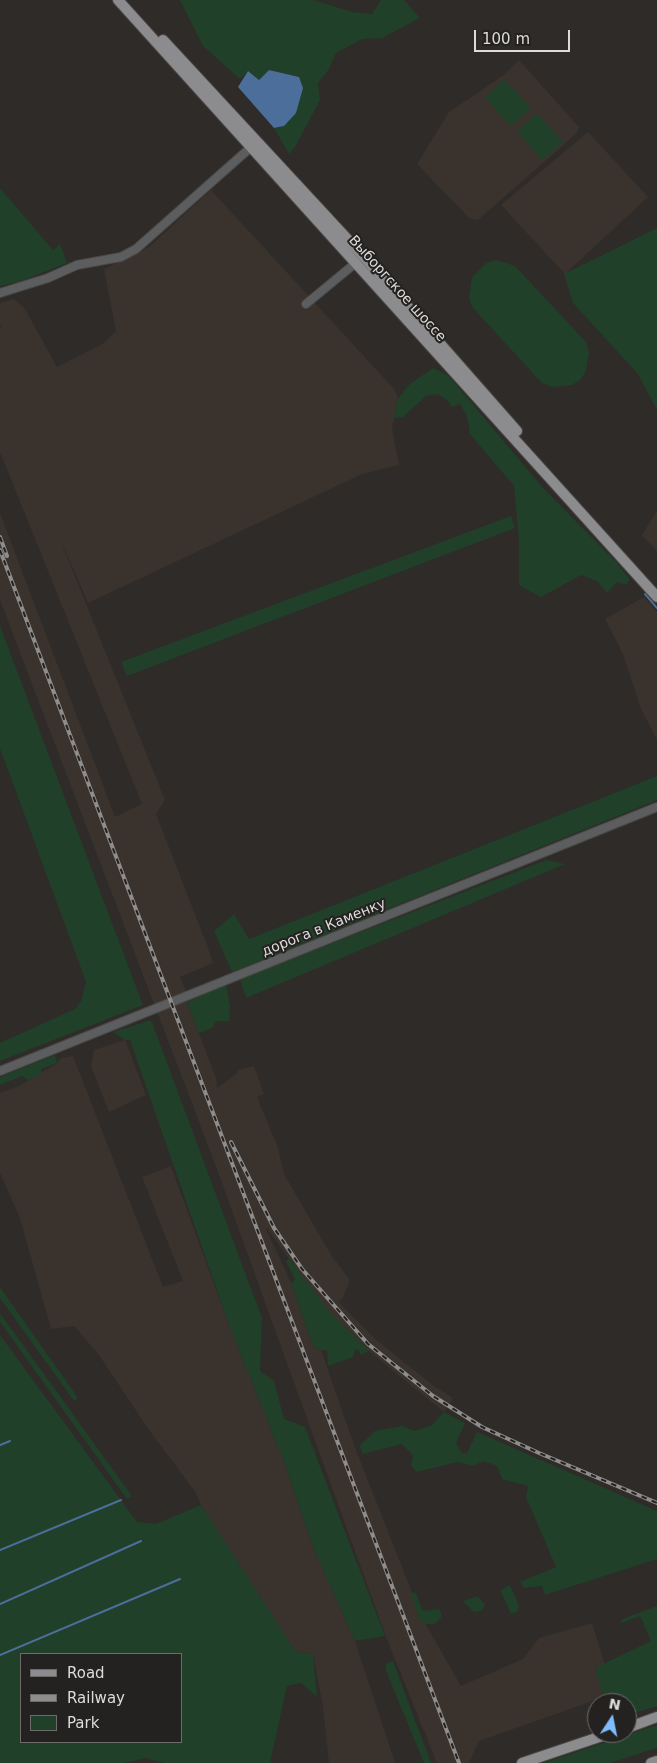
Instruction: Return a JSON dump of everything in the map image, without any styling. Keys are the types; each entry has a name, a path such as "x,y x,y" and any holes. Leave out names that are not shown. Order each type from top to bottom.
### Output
{"main road":[{"name":"Выборгское шоссе","path":"118,0 657,597"},
{"name":"Выборгское шоссе","path":"126,0 364,257 657,587"},
{"path":"637,1725 657,1718"},
{"path":"522,1763 587,1741"},
{"path":"651,1763 657,1761"}],"street":[{"path":"0,293 48,278 77,265 122,257 136,249 250,148"},
{"path":"306,304 354,263 364,257"},
{"name":"дорога в Каменку","path":"0,1071 657,807"}],"shaded area":[{"path":"519,60 579,127 577,133 478,220 469,218 417,164 449,112 504,75"},
{"path":"588,132 648,197 565,274 501,205"},
{"path":"211,190 395,390 398,398 392,429 399,465 362,474 88,603 58,534 165,800 156,814 213,963 180,977 187,993 187,1002 216,1078 217,1088 236,1074 238,1070 254,1066 264,1094 257,1097 278,1148 284,1174 331,1255 350,1280 343,1298 339,1302 374,1338 434,1386 453,1398 444,1412 369,1351 329,1311 266,1229 291,1283 314,1348 321,1350 354,1445 422,1618 461,1686 523,1659 539,1638 592,1623 605,1665 595,1668 603,1693 587,1693 587,1703 479,1741 469,1763 437,1763 386,1637 214,1161 0,600 0,513 115,817 142,804 0,452 0,326 4,333 0,324 0,303 14,299 25,309 57,367 103,344 116,331 104,269 149,247"},
{"path":"657,511 657,551 642,535"},
{"path":"644,597 657,612 657,740 641,709 623,654 605,619"},
{"path":"125,1040 146,1095 109,1112 91,1066 94,1050"},
{"path":"73,1056 163,1287 183,1281 142,1177 171,1166 229,1325 284,1462 315,1552 355,1641 395,1763 329,1763 323,1707 313,1654 296,1652 201,1505 196,1493 147,1427 99,1355 74,1326 51,1329 20,1218 0,1173 0,1093 19,1086 56,1064 61,1058"}],"green space":[{"path":"180,0 314,0 352,12 372,14 381,0 404,0 420,18 382,38 362,39 336,53 329,69 318,83 320,100 295,147 289,154 274,128 284,126 299,77 269,70 259,80 248,71 240,79 203,46"},
{"path":"504,79 531,108 511,126 485,98"},
{"path":"537,113 563,142 542,160 517,131"},
{"path":"0,188 53,250 60,244 67,263 21,281 0,286"},
{"path":"657,228 657,410 638,374 573,303 564,274"},
{"path":"497,260 515,266 586,342 589,352 586,371 580,380 572,385 552,387 542,383 472,307 469,298 472,277 486,263"},
{"path":"433,368 449,376 543,488 617,563 630,580 626,585 617,582 607,593 597,581 581,575 541,597 519,585 519,541 514,486 470,434 467,416 460,404 452,407 447,400 438,394 426,396 403,417 394,418 398,398 410,384"},
{"path":"511,516 515,528 127,676 121,662"},
{"path":"0,626 143,1005 0,1061 0,1043 75,1009 81,1001 86,982 0,748"},
{"path":"657,776 657,800 232,972 214,931 234,914 249,939"},
{"path":"546,860 565,864 246,998 240,979"},
{"path":"226,985 230,1006 229,1021 215,1021 214,1027 199,1033 187,1002"},
{"path":"151,1020 262,1318 260,1371 274,1381 284,1419 305,1427 385,1636 355,1641 315,1552 284,1462 229,1325 130,1040 125,1040 113,1032"},
{"path":"55,1055 57,1063 41,1069 41,1074 28,1080 22,1076 0,1085 0,1077"},
{"path":"289,1259 329,1311 369,1351 361,1355 358,1349 355,1350 353,1357 328,1366 327,1351 314,1348 291,1283 295,1280 286,1261"},
{"path":"0,1287 78,1398 74,1401 0,1298"},
{"path":"0,1313 132,1496 127,1499 0,1322"},
{"path":"0,1335 137,1522 156,1524 201,1505 296,1652 313,1654 317,1697 301,1683 287,1686 270,1763 164,1763 146,1758 124,1763 0,1763"},
{"path":"444,1412 465,1423 456,1443 462,1453 467,1453 477,1432 657,1511 657,1559 545,1595 542,1586 524,1588 520,1582 556,1567 526,1497 528,1486 502,1479 497,1466 483,1461 473,1466 458,1462 416,1472 411,1466 413,1455 402,1444 362,1454 360,1445 375,1431 402,1426 415,1431 432,1425"},
{"path":"510,1585 519,1606 517,1612 511,1614 500,1590"},
{"path":"415,1592 423,1611 439,1609 441,1618 435,1624 423,1624 418,1616 411,1594"},
{"path":"478,1596 485,1605 481,1611 474,1612 463,1601"},
{"path":"657,1606 657,1706 637,1712 637,1693 603,1693 595,1668 651,1641 640,1616 622,1623 620,1620"},
{"path":"393,1661 431,1763 424,1763 386,1671 386,1664"},
{"path":"657,1725 657,1748 609,1763 544,1763 603,1743 637,1743 637,1732"}],"water":[{"path":"269,70 299,77 303,88 296,113 284,126 274,128 238,87 248,71 259,80"}],"waterway":[{"path":"645,594 657,608"},
{"path":"0,1445 10,1441"},
{"path":"0,1550 121,1500"},
{"path":"0,1604 141,1541"},
{"path":"0,1655 180,1579"}],"railway":[{"path":"0,537 7,556"},
{"path":"0,550 459,1763"},
{"path":"231,1142 274,1228 302,1269 368,1344 433,1396 482,1427 657,1503"}]}
